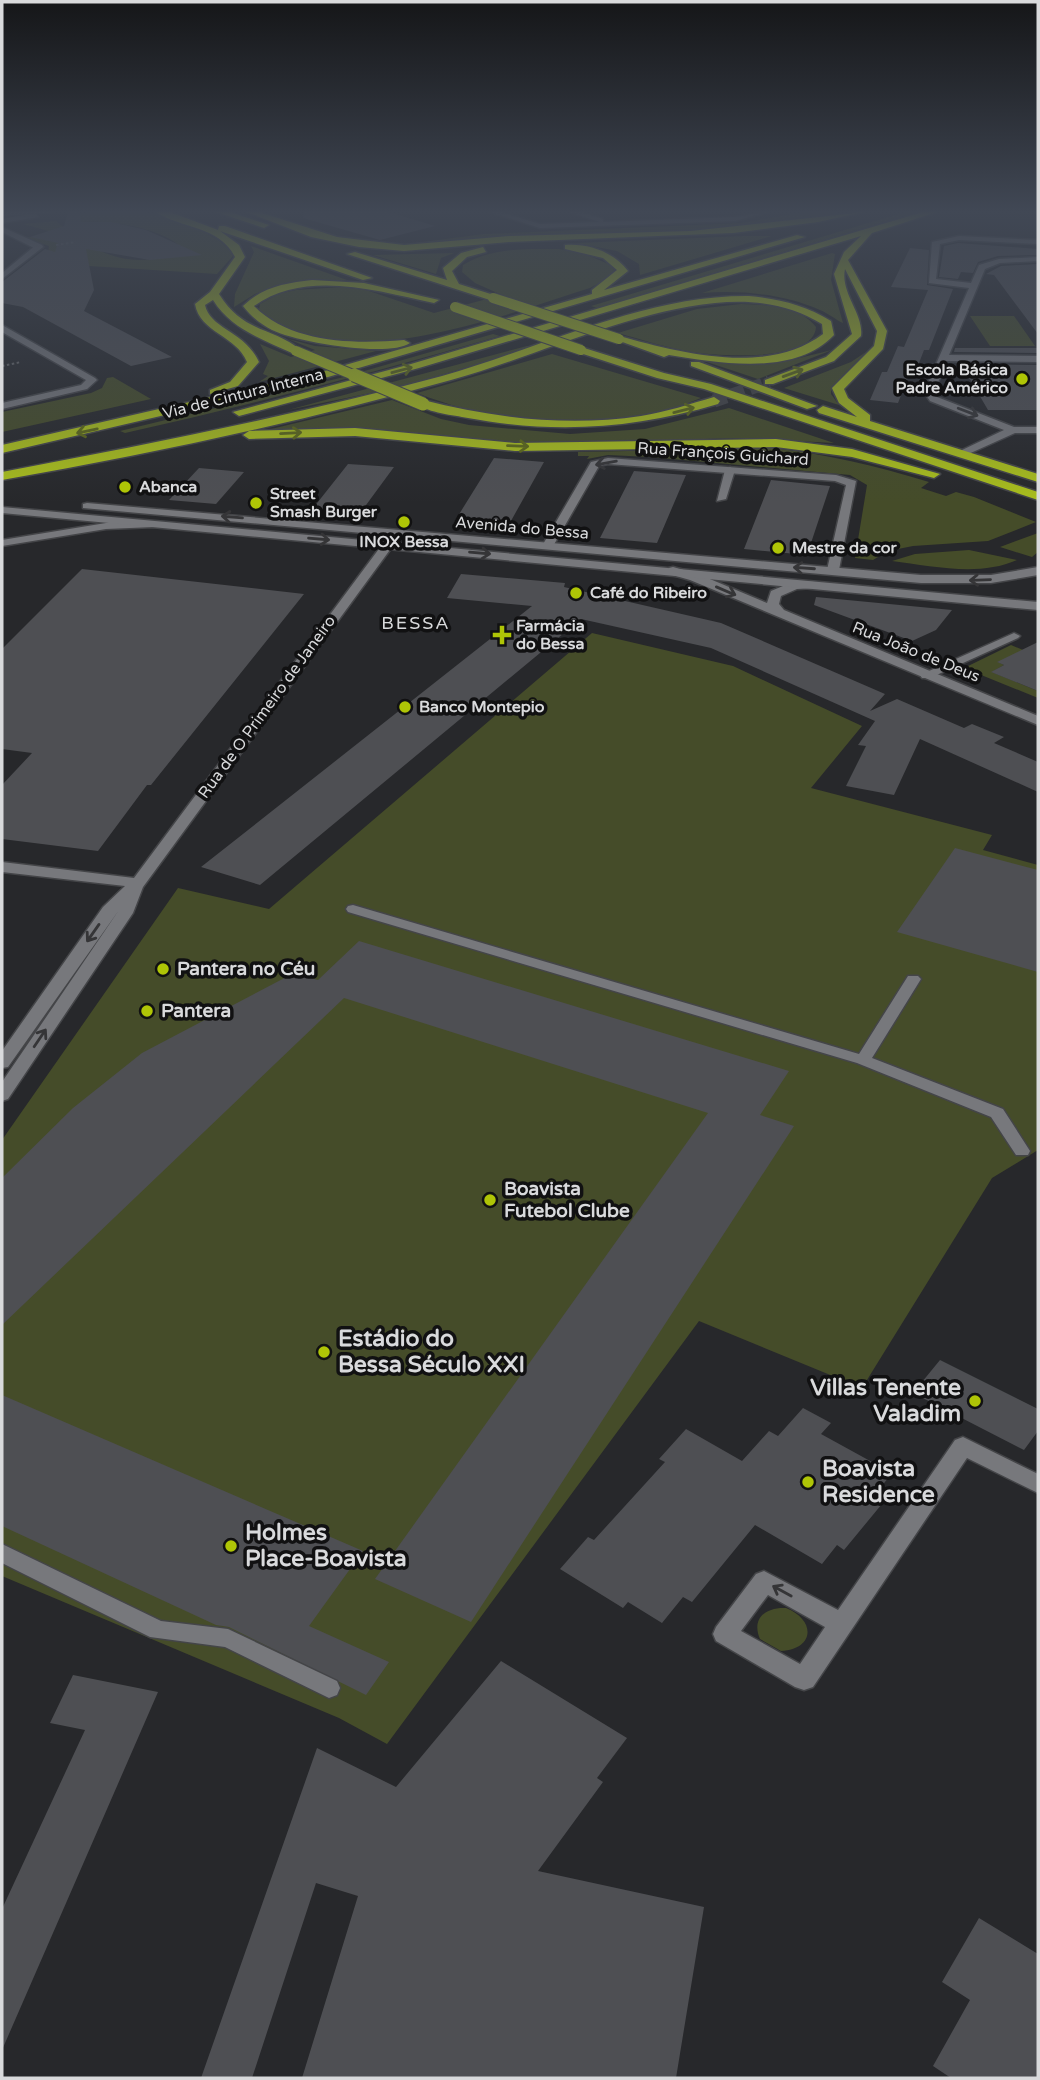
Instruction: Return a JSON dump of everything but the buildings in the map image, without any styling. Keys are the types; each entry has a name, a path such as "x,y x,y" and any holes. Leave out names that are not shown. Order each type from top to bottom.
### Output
{"highway":[{"path":"154,416 234,384 253,362 240,342 202,316 201,309"},
{"path":"224,309 239,324 296,351 424,404 496,422 573,426 643,420 714,401"},
{"path":"250,309 254,316 276,327 329,342 390,345 475,332"},
{"path":"462,309 1038,509"},
{"path":"500,309 1038,489"},
{"path":"528,309 651,349 811,406 1038,478"},
{"name":"Via de Cintura Interna","path":"2,449 324,375 552,309"},
{"name":"Via de Cintura Interna","path":"225,416 415,366 610,309"},
{"path":"2,476 149,440 446,378 675,309"},
{"path":"651,349 711,358 794,355 817,347 829,335 827,323 799,309"},
{"path":"769,382 840,353 857,334 847,309"},
{"path":"871,309 882,331 879,347 838,387 843,400 882,428"},
{"path":"661,376 706,386 1038,496"},
{"path":"755,393 811,406"},
{"path":"149,440 320,431 515,446 776,443 852,453 934,474"},
{"name":"Via de Cintura Interna","path":"2,464 149,440"}],"street":[{"path":"962,309 929,396 1013,430 1038,430"},
{"path":"2,328 86,376 91,383 84,387 2,406"},
{"path":"942,358 1038,359"},
{"path":"964,453 1013,430"},
{"name":"Rua François Guichard","path":"548,546 595,464 608,461 836,478 852,483 832,570"},
{"name":"Avenida do Bessa","path":"2,504 118,507 956,580 991,579 1038,571"},
{"name":"Avenida do Bessa","path":"2,510 1038,606"},
{"path":"37,536 58,524 49,514"},
{"path":"2,543 106,526 154,525"},
{"name":"Rua de O Primeiro de Janeiro","path":"2,1063 109,910 138,883 397,532"},
{"name":"Rua João de Deus","path":"670,570 694,577 1038,721"},
{"path":"781,615 773,604 775,594 796,585 819,584"},
{"name":"Avenida do Bessa","path":"895,591 1038,596"},
{"path":"2,867 138,883"},
{"name":"Rua de O Primeiro de Janeiro","path":"2,1095 125,913 138,883"},
{"path":"841,1624 764,1581 724,1634 804,1679 963,1446 1038,1484"}],"lane":[{"path":"721,499 730,470"},
{"path":"926,675 1014,636"},
{"path":"353,909 863,1060 997,1113 1022,1151"},
{"path":"863,1060 913,979"},
{"path":"2,1553 158,1630 228,1637 329,1688"}],"green space":[{"path":"422,309 434,313 449,309 525,309 422,336 376,341 332,340 292,331 259,310"},
{"path":"697,309 786,309 801,314 816,327 811,339 799,347 782,352 742,355 704,354 618,333"},
{"path":"817,309 839,309 843,323"},
{"path":"970,316 1014,316 1035,346 990,346"},
{"path":"493,334 500,336 266,399 125,433 120,431 340,378"},
{"path":"288,339 315,346 376,351 259,382 268,376 263,374 269,361 260,344 291,357 315,350"},
{"path":"527,346 533,348 400,387 288,410"},
{"path":"832,350 758,379 704,361 787,361"},
{"path":"866,352 831,388 831,394 839,405 784,388 851,362"},
{"path":"552,354 701,398 670,410 628,419 567,423 475,411 417,393"},
{"path":"113,377 151,399 2,432 2,412 91,393 102,388 107,378"},
{"path":"392,400 441,419 469,425 570,434 645,429 729,408 834,443 737,438 510,445 372,429 267,430"},
{"path":"772,448 832,457 910,476 929,482 921,488 946,496 956,492 974,497 1036,522 988,541 913,546 888,551 873,560 855,558 867,485 850,475 650,457 608,455 587,459 589,456 578,456 578,452"},
{"path":"1038,533 1038,552 1032,557 1000,547"},
{"path":"969,550 1017,560 971,569 892,561 915,554"},
{"name":"Boavista Futebol Clube","path":"592,633 733,666 862,726 811,788 992,835 983,850 1038,865 1038,1150 992,1178 862,1388 699,1321 387,1744 339,1718 2,1576 2,1140 178,888 269,909"},
{"path":"1011,645 1030,653 998,662 1004,665 992,672 1038,691 1038,698 964,668"},
{"path":"786,1608 803,1620 807,1633 800,1645 781,1651 760,1639 757,1625 762,1615 772,1609"}],"tunnel":[{"path":"714,401 769,382"}],"place":[{"name":"Escola Básica Padre Américo","path":"1022,379"},
{"name":"Abanca","path":"125,487"},
{"name":"Street Smash Burger","path":"256,503"},
{"name":"INOX Bessa","path":"404,522"},
{"name":"Mestre da cor","path":"778,548"},
{"name":"Café do Ribeiro","path":"576,593"},
{"name":"Farmácia do Bessa","path":"502,635"},
{"name":"Banco Montepio","path":"405,707"},
{"name":"Pantera no Céu","path":"163,969"},
{"name":"Pantera","path":"147,1011"},
{"name":"Boavista Futebol Clube","path":"490,1200"},
{"name":"Estádio do Bessa Século XXI","path":"324,1352"},
{"name":"Villas Tenente Valadim","path":"975,1401"},
{"name":"Boavista Residence","path":"808,1482"},
{"name":"Holmes Place-Boavista","path":"231,1546"}],"district":[{"name":"BESSA","path":"416,623"}]}
